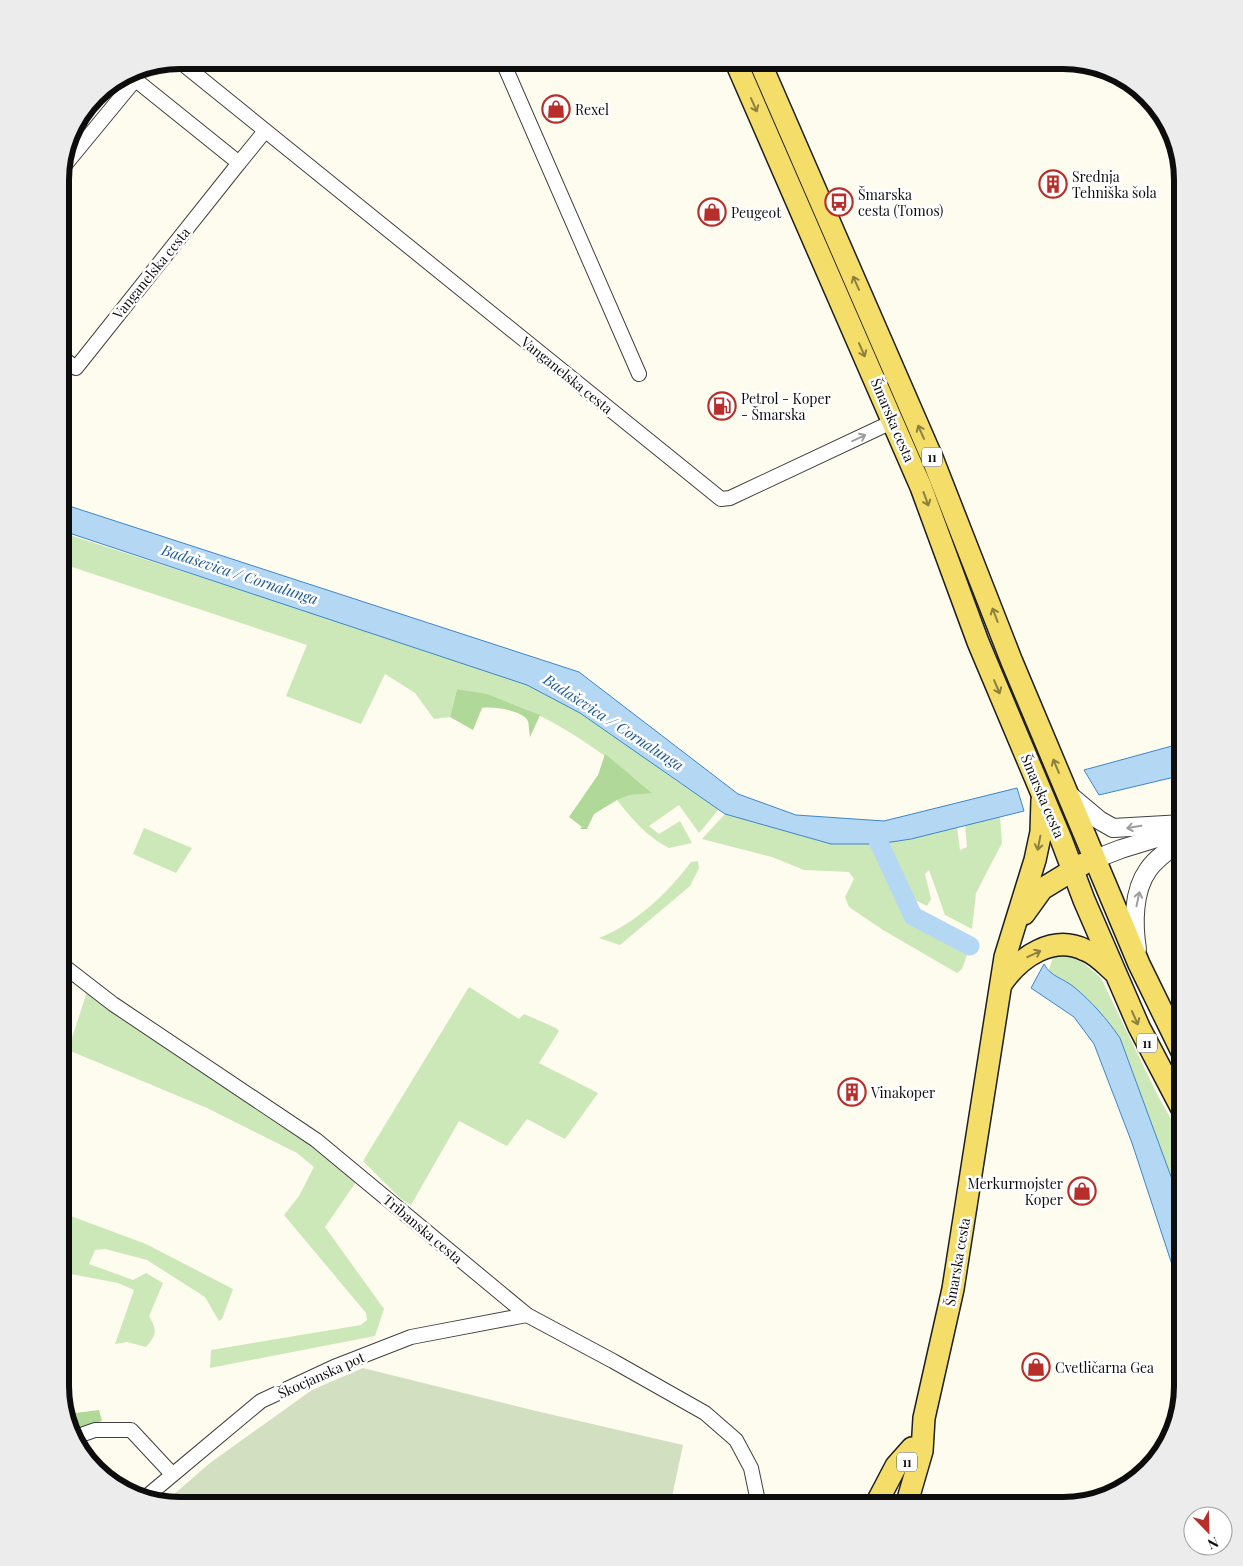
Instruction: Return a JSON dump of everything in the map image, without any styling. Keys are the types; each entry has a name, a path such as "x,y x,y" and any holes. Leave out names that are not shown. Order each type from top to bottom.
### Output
{"main road":[{"name":"Šmarska cesta","path":"739,69 922,487 978,642 1072,869"},
{"name":"Šmarska cesta","path":"763,69 937,468 1067,794 1095,859"},
{"path":"1012,933 1035,860 1041,832 1042,795"},
{"name":"11","path":"999,986 1012,933 1042,889 1072,869 1095,859 1139,964 1174,1036"},
{"name":"11","path":"1072,869 1139,1027 1174,1093"},
{"path":"999,986 1014,966 1029,955 1049,947 1067,944 1086,950 1116,973"},
{"name":"Šmarska cesta","path":"924,1418 953,1289 999,986"},
{"name":"11","path":"893,1497 924,1418"},
{"name":"11","path":"909,1497 922,1451 924,1418"},
{"path":"880,1497 896,1466 912,1448"}],"street":[{"name":"Vanganelska cesta","path":"189,69 721,499 730,498 894,422"},
{"path":"506,69 639,374"},
{"path":"133,79 239,163"},
{"path":"72,155 128,81"},
{"name":"Vanganelska cesta","path":"69,363 76,368 265,131"},
{"path":"1067,794 1099,820 1113,828 1174,825"},
{"path":"1095,859 1121,848 1174,833"},
{"path":"1139,964 1135,935 1135,912 1141,885 1148,870 1174,848"},
{"name":"Tribanska cesta","path":"69,970 113,1004 316,1140 527,1315 613,1360 705,1413 736,1440 751,1468 757,1497"},
{"name":"Škocjanska pot","path":"151,1493 261,1402 334,1367 411,1337 527,1315"},
{"path":"80,1435 95,1430 131,1430 172,1474"}],"green space":[{"path":"69,535 512,677 578,707 675,780 719,809 699,833 679,805 649,826 659,834 680,821 692,843 669,848 647,833 617,800 630,795 651,792 607,757 561,727 511,703 485,695 457,689 450,717 434,719 415,693 385,674 361,724 286,696 307,645 69,566"},
{"path":"457,689 487,694 540,715 530,737 528,721 525,717 507,710 482,708 473,730 450,717"},
{"path":"605,754 652,793 630,795 617,800 594,814 587,829 580,829 582,827 569,817 598,775"},
{"path":"725,814 831,844 878,844 911,839 957,827 960,850 967,847 965,825 1000,817 1002,843 976,893 972,929 945,915 929,870 925,874 931,899 927,906 911,898 900,905 901,913 913,923 969,950 962,969 957,973 883,930 849,907 845,897 854,879 849,872 804,870 772,857 702,839"},
{"path":"144,828 192,848 176,873 133,854"},
{"path":"698,861 699,868 690,886 620,945 599,938 638,916 672,885 691,862"},
{"path":"1068,956 1079,959 1101,978 1158,1096 1174,1124 1174,1185 1120,1038 1088,1001 1070,986 1048,973 1053,957"},
{"path":"469,987 519,1019 524,1014 556,1028 559,1031 539,1063 598,1093 565,1139 527,1119 507,1146 459,1121 411,1205 401,1199 363,1161"},
{"path":"87,992 211,1079 295,1130 356,1182 325,1227 384,1309 375,1336 210,1368 211,1350 361,1325 367,1320 366,1313 284,1215 299,1196 314,1167 297,1153 207,1108 69,1050"},
{"path":"69,1215 146,1244 233,1289 222,1319 219,1321 205,1297 147,1260 105,1249 95,1250 89,1264 133,1280 146,1273 163,1283 149,1316 155,1332 146,1347 127,1342 115,1344 134,1290 118,1283 69,1274"},
{"path":"363,1368 683,1445 672,1497 171,1496 210,1463 312,1390"},
{"path":"99,1410 102,1421 77,1429 73,1413"}],"water":[{"path":"69,506 579,672 738,794 796,815 884,821 1017,788 1024,811 911,839 878,844 831,844 725,814 580,713 527,685 69,533"},
{"path":"1174,745 1174,777 1099,795 1084,770"},
{"path":"1044,964 1050,972 1070,984 1087,999 1120,1038 1174,1185 1174,1271 1132,1143 1094,1044 1074,1017 1031,988"}],"waterway":[{"name":"Badaševica / Cornalunga","path":"863,831 874,832 913,916 970,946"}],"place":[{"name":"Rexel","path":"556,109"},
{"name":"Srednja Tehniška šola","path":"1053,184"},
{"name":"Šmarska cesta (Tomos)","path":"839,202"},
{"name":"Peugeot","path":"712,212"},
{"name":"Petrol - Koper - Šmarska","path":"722,406"},
{"name":"Vinakoper","path":"852,1092"},
{"name":"Merkurmojster Koper","path":"1082,1191"},
{"name":"Cvetličarna Gea","path":"1036,1367"}]}
